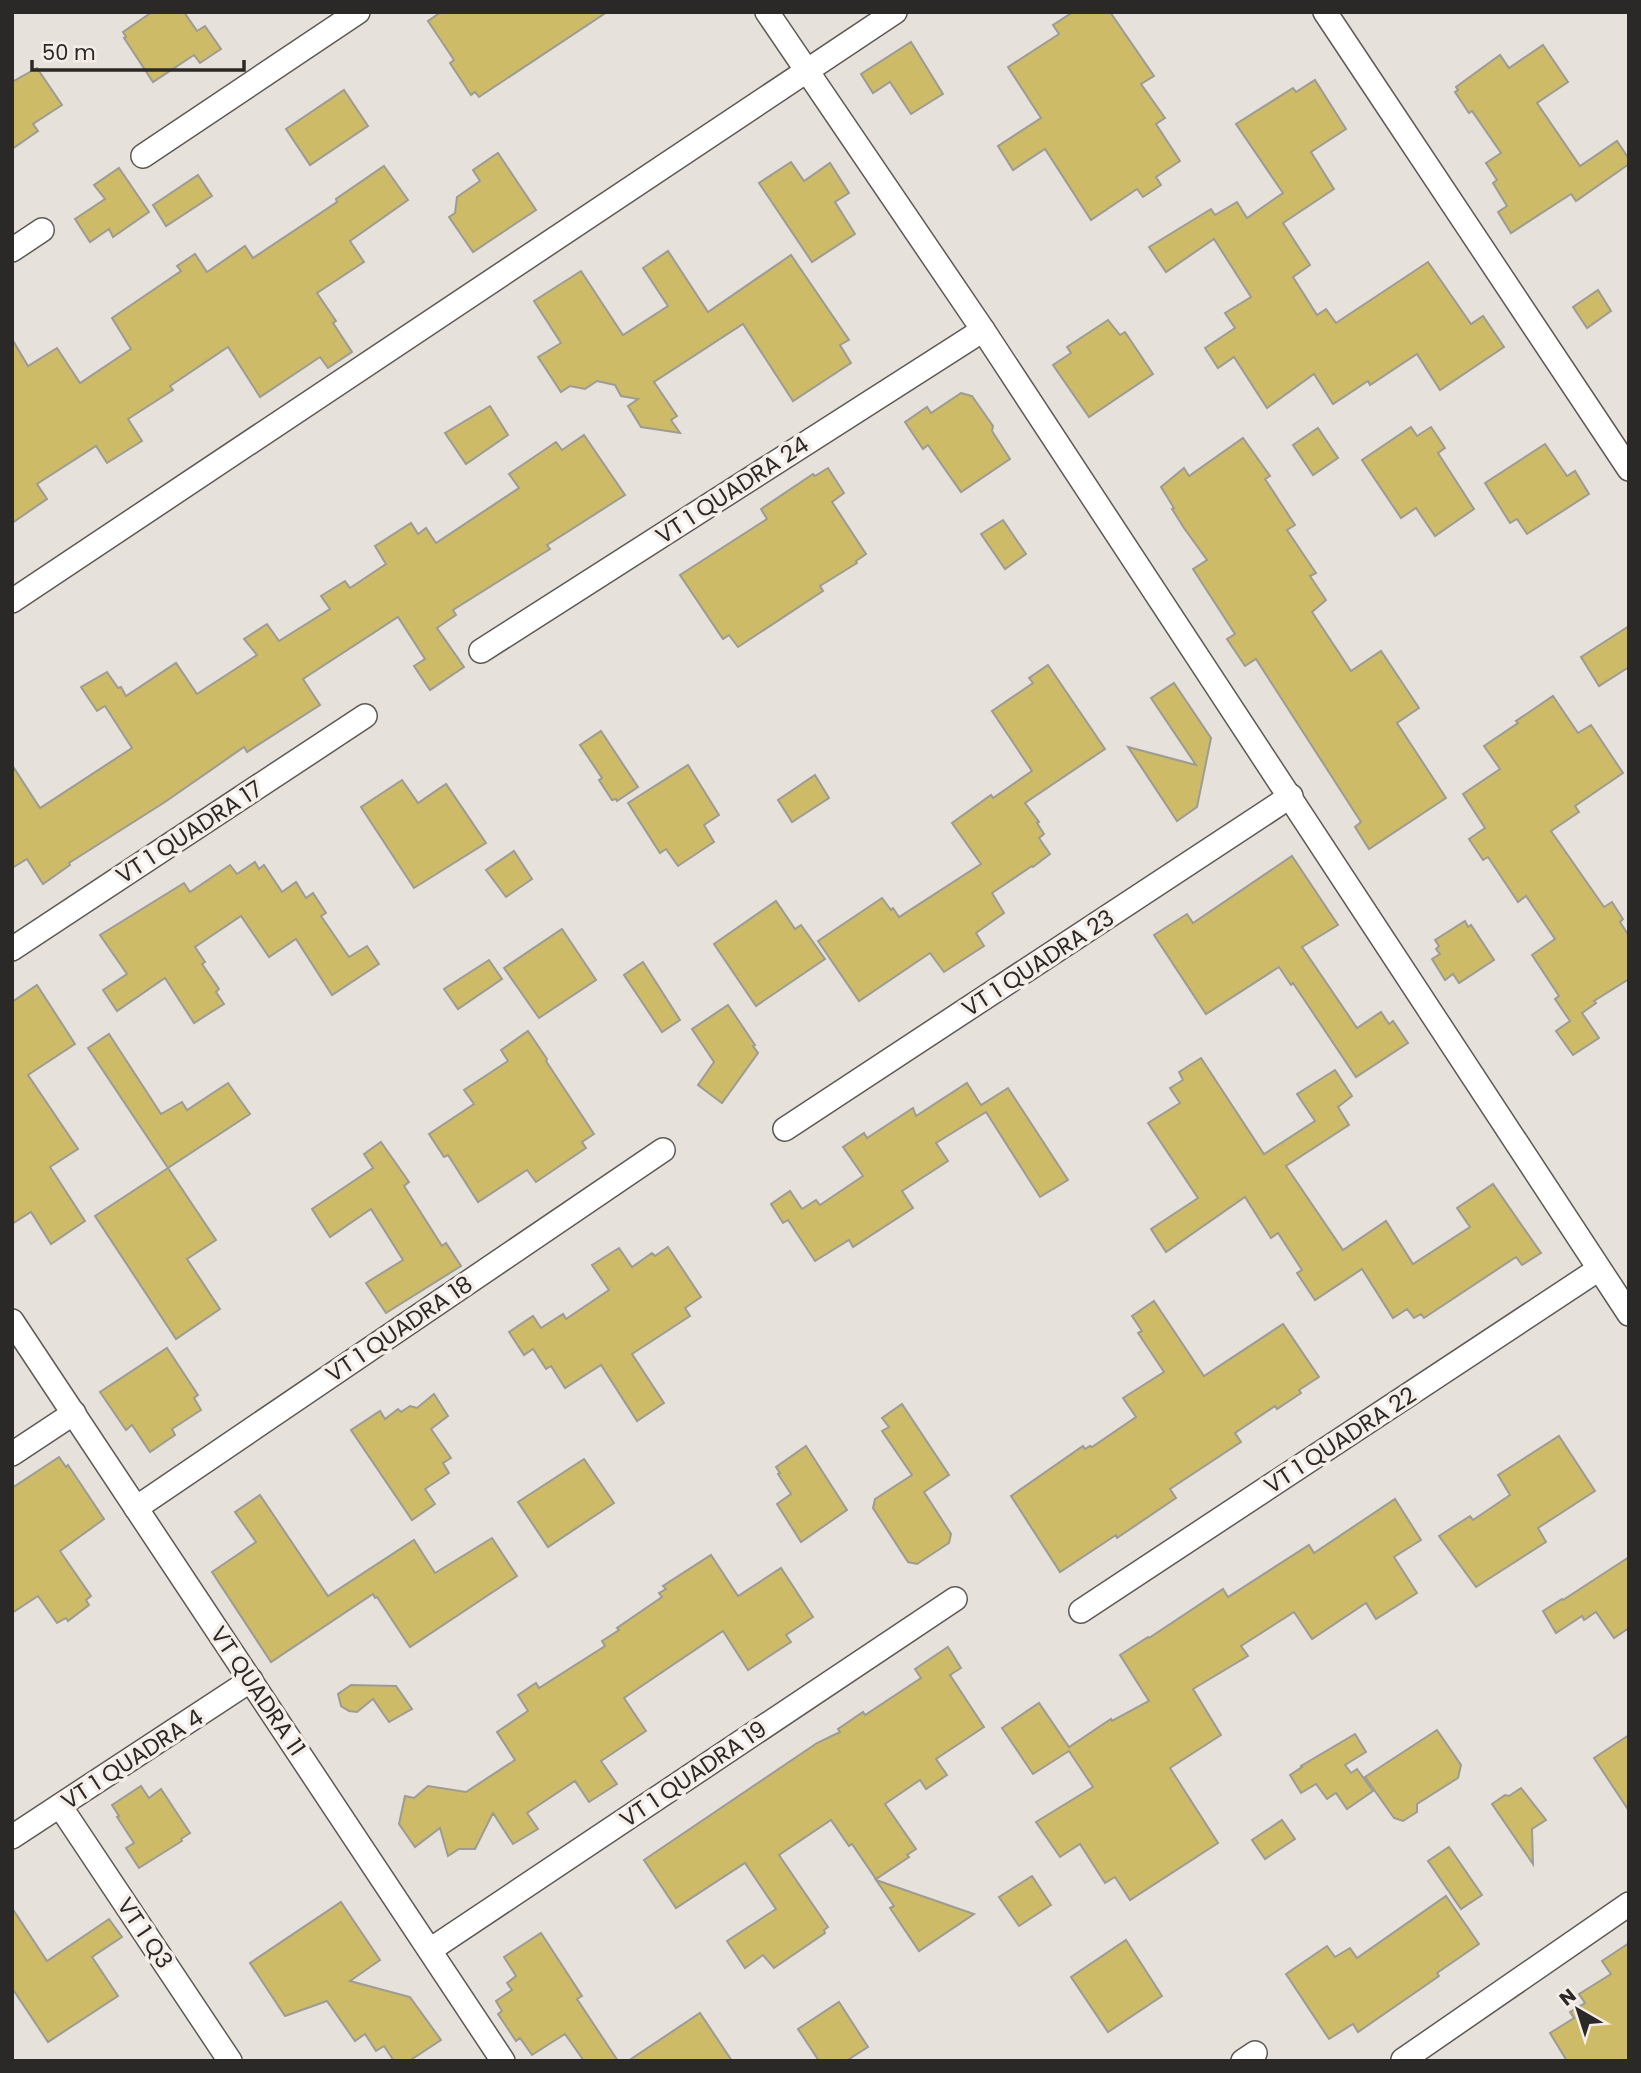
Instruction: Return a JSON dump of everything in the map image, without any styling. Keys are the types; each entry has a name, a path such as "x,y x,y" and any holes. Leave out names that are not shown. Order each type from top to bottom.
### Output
{"street":[{"path":"142,156 358,12"},
{"path":"767,12 983,330 1629,1314"},
{"path":"12,601 895,12"},
{"path":"1325,12 1629,469"},
{"path":"12,250 42,230"},
{"name":"VT 1 QUADRA 24","path":"481,651 983,330"},
{"name":"VT 1 QUADRA 17","path":"12,949 365,716"},
{"name":"VT 1 QUADRA 23","path":"785,1129 1291,796"},
{"name":"VT 1 QUADRA 18","path":"136,1508 663,1150"},
{"name":"VT 1 QUADRA 22","path":"1081,1611 1599,1269"},
{"name":"VT QUADRA 11","path":"12,1321 503,2061"},
{"path":"12,1454 74,1413"},
{"name":"VT 1 QUADRA 19","path":"430,1950 956,1599"},
{"name":"VT 1 QUADRA 4","path":"12,1837 251,1681"},
{"name":"VT 1 Q3","path":"60,1806 230,2061"},
{"path":"1403,2060 1629,1904"}],"building":[{"path":"152,12 184,12 197,31 205,26 221,49 200,63 194,55 153,82 124,38 126,37 123,32"},
{"path":"441,12 607,12 479,97 475,92 471,95 450,63 454,60 428,21"},
{"path":"1073,12 1110,12 1154,76 1141,84 1165,118 1156,124 1180,161 1156,177 1161,185 1143,197 1137,189 1091,220 1045,149 1013,170 998,146 1041,118 1008,67 1059,34 1053,25"},
{"path":"911,42 943,94 911,114 890,82 873,93 861,74"},
{"path":"1543,45 1568,82 1537,103 1580,166 1617,141 1629,159 1629,164 1576,201 1571,194 1511,233 1498,212 1507,206 1493,183 1497,180 1486,163 1501,153 1472,111 1469,113 1455,92 1458,90 1456,87 1500,55 1509,68"},
{"path":"37,68 62,105 33,124 38,131 12,149 12,82"},
{"path":"1315,80 1346,129 1311,152 1334,189 1283,223 1310,265 1293,277 1317,315 1326,309 1336,323 1428,262 1471,324 1483,316 1504,347 1440,390 1417,354 1370,385 1368,381 1333,404 1314,374 1267,408 1234,357 1218,368 1205,348 1235,328 1225,313 1251,297 1214,239 1166,272 1149,247 1211,209 1215,215 1237,202 1247,218 1283,193 1236,124 1293,88 1296,92"},
{"path":"344,90 368,126 310,165 286,129"},
{"path":"498,153 536,210 473,252 449,217 455,213 457,197 480,181 473,170"},
{"path":"791,162 804,181 830,163 849,193 835,202 855,234 812,262 759,183"},
{"path":"384,166 408,200 350,241 364,262 317,293 352,352 328,368 320,357 260,397 228,347 170,386 173,390 128,419 142,441 107,463 96,446 37,484 47,499 12,523 12,339 28,366 57,348 80,383 131,349 112,318 181,271 177,266 195,254 207,272 245,246 253,258 337,202 336,199"},
{"path":"119,168 149,212 113,237 109,229 90,242 75,219 105,199 94,185"},
{"path":"198,175 212,196 166,226 153,205"},
{"path":"668,251 708,312 791,255 849,340 840,345 851,363 793,401 743,324 654,382 677,416 671,420 680,433 641,427 628,406 638,399 621,396 615,385 597,381 585,389 570,386 561,392 538,357 561,343 534,301 581,271 623,335 668,306 643,268"},
{"path":"1598,290 1611,311 1587,328 1573,307"},
{"path":"1108,320 1120,335 1125,332 1153,374 1089,417 1053,365 1071,353 1067,347"},
{"path":"961,393 972,396 993,426 992,431 1010,459 961,492 928,445 923,449 905,422 927,407 931,413"},
{"path":"490,406 508,435 466,464 445,433"},
{"path":"1411,427 1417,436 1431,427 1445,448 1438,453 1474,509 1435,536 1416,508 1401,518 1362,460"},
{"path":"1318,428 1338,458 1313,475 1293,445"},
{"path":"584,435 625,495 547,545 550,549 453,610 456,615 437,628 464,667 430,690 414,666 425,659 398,617 303,679 320,705 247,752 244,747 165,802 69,863 70,865 43,884 27,859 12,868 12,765 40,808 132,748 105,706 97,711 81,687 107,672 126,696 176,663 197,694 257,655 244,639 267,624 279,641 330,609 321,596 345,581 350,588 386,564 375,546 411,523 418,534 426,528 436,543 519,488 509,474 556,442 562,450"},
{"path":"1243,438 1270,476 1265,479 1295,525 1287,530 1316,573 1310,576 1326,600 1312,612 1351,671 1381,651 1419,708 1397,723 1446,798 1369,849 1355,827 1361,822 1256,659 1245,666 1227,639 1235,634 1193,569 1207,560 1172,509 1174,508 1161,487 1184,468 1189,476"},
{"path":"1545,444 1567,476 1575,471 1589,494 1527,534 1517,519 1510,523 1485,483"},
{"path":"828,468 844,493 832,502 866,554 856,561 857,563 820,586 823,591 738,647 729,635 723,639 680,575 767,519 761,509 813,474 815,476"},
{"path":"1003,520 1026,554 1005,569 981,534"},
{"path":"1629,626 1629,667 1599,686 1581,657"},
{"path":"1048,665 1105,749 1025,803 1039,822 1037,823 1044,834 1039,838 1050,854 992,893 1004,913 976,933 984,946 944,972 930,953 859,1001 818,941 882,898 899,917 981,864 952,823 991,795 993,798 1032,771 992,711 1033,683 1029,678"},
{"path":"1174,683 1211,738 1197,807 1177,821 1128,747 1196,765 1151,698"},
{"path":"1553,696 1578,733 1591,725 1623,773 1575,806 1579,812 1551,831 1604,907 1612,902 1623,919 1620,922 1629,936 1629,979 1594,1001 1596,1003 1582,1013 1599,1038 1573,1055 1556,1031 1570,1021 1555,999 1559,996 1532,955 1555,939 1526,896 1518,902 1488,857 1483,860 1469,839 1485,828 1463,794 1500,769 1484,746"},
{"path":"601,731 638,787 617,801 612,800 599,780 602,778 580,745"},
{"path":"688,765 719,815 704,825 714,842 678,866 666,849 660,853 628,803"},
{"path":"815,775 829,798 792,822 778,800"},
{"path":"402,780 418,803 446,784 486,843 414,888 361,807"},
{"path":"514,851 532,879 506,897 486,870"},
{"path":"1292,856 1338,925 1302,947 1357,1028 1381,1012 1389,1024 1393,1021 1408,1043 1356,1077 1293,983 1291,985 1279,967 1206,1014 1154,935 1187,914 1193,923"},
{"path":"255,862 259,869 264,865 282,892 296,882 306,898 313,893 326,913 321,916 349,957 367,946 379,964 332,995 296,939 269,957 241,916 195,947 205,962 202,964 219,989 216,992 224,1004 194,1023 165,978 117,1011 103,990 127,974 100,935 184,883 190,892 230,865 237,874"},
{"path":"776,901 795,929 801,925 825,959 756,1006 714,944"},
{"path":"1465,921 1468,927 1471,925 1494,960 1459,983 1453,974 1445,980 1432,959 1440,954 1435,940"},
{"path":"562,929 596,980 539,1018 504,968"},
{"path":"489,960 502,979 458,1009 444,989"},
{"path":"643,962 680,1020 662,1032 624,975"},
{"path":"37,985 75,1044 28,1075 78,1149 50,1167 85,1221 51,1244 31,1212 12,1224 12,1002"},
{"path":"728,1005 758,1053 722,1103 698,1085 714,1062 692,1029"},
{"path":"528,1031 594,1134 582,1142 586,1148 536,1182 527,1170 478,1202 448,1155 444,1157 429,1134 474,1104 464,1090 508,1061 501,1050"},
{"path":"109,1034 161,1114 182,1102 187,1110 228,1083 250,1114 168,1168 88,1048"},
{"path":"1201,1058 1264,1154 1315,1121 1297,1094 1335,1070 1352,1096 1338,1107 1349,1125 1286,1166 1343,1250 1386,1221 1413,1264 1470,1227 1457,1208 1493,1184 1541,1253 1522,1265 1516,1257 1424,1318 1421,1314 1414,1318 1407,1309 1393,1318 1362,1269 1315,1300 1297,1273 1302,1270 1278,1233 1271,1238 1245,1197 1166,1252 1151,1229 1198,1198 1148,1123 1180,1103 1170,1088 1183,1080 1179,1072"},
{"path":"967,1083 981,1105 1008,1088 1068,1180 1040,1197 986,1112 936,1143 948,1161 902,1191 913,1208 853,1247 849,1240 815,1261 788,1220 783,1223 771,1204 790,1191 802,1209 816,1200 820,1205 863,1176 843,1147 864,1133 867,1138 913,1108 916,1116"},
{"path":"381,1142 409,1182 404,1186 442,1246 446,1243 461,1266 386,1313 366,1283 403,1260 371,1209 330,1237 312,1209 373,1168 364,1154"},
{"path":"168,1168 216,1240 187,1259 220,1309 176,1339 95,1216"},
{"path":"668,1247 701,1297 685,1308 690,1316 632,1354 664,1403 637,1421 601,1365 565,1388 551,1366 546,1369 533,1349 524,1355 509,1332 533,1316 541,1328 563,1314 566,1319 609,1290 592,1265 619,1248 632,1267 652,1253 655,1256"},
{"path":"1154,1301 1204,1376 1283,1324 1319,1377 1277,1409 1275,1406 1235,1433 1241,1442 1170,1489 1176,1498 1060,1572 1011,1496 1083,1446 1085,1449 1092,1447 1136,1417 1123,1398 1164,1372 1138,1333 1142,1331 1132,1316"},
{"path":"167,1348 198,1395 194,1398 201,1410 172,1429 175,1435 150,1452 132,1425 126,1430 100,1392"},
{"path":"434,1394 448,1416 431,1429 451,1458 443,1463 449,1473 425,1489 435,1504 412,1520 351,1430 380,1411 385,1419 398,1409 401,1412 410,1406 417,1408"},
{"path":"902,1404 949,1475 924,1492 951,1534 949,1543 917,1564 908,1562 873,1508 875,1499 912,1475 882,1431 889,1427 882,1418"},
{"path":"1559,1436 1595,1491 1538,1528 1546,1542 1476,1587 1439,1536 1470,1516 1473,1520 1510,1495 1498,1475"},
{"path":"806,1446 847,1510 801,1542 777,1504 791,1494 776,1467"},
{"path":"59,1457 66,1467 68,1465 104,1519 60,1551 91,1596 86,1600 89,1605 68,1621 66,1618 57,1623 38,1596 12,1613 12,1488"},
{"path":"584,1459 614,1503 548,1547 518,1502"},
{"path":"260,1495 328,1596 414,1540 435,1573 492,1538 517,1576 410,1647 373,1594 271,1662 212,1572 256,1542 235,1512"},
{"path":"1395,1499 1421,1540 1394,1557 1417,1593 1376,1619 1366,1603 1312,1639 1294,1612 1241,1646 1248,1656 1193,1689 1221,1735 1170,1768 1218,1843 1130,1900 1115,1877 1105,1883 1080,1844 1060,1857 1036,1822 1093,1787 1069,1751 1033,1774 1002,1728 1039,1703 1069,1747 1111,1719 1112,1721 1149,1701 1120,1655 1223,1589 1228,1597 1309,1545 1314,1553"},
{"path":"711,1555 738,1596 781,1568 813,1617 786,1635 791,1642 748,1670 723,1631 624,1698 646,1731 601,1761 617,1784 589,1802 575,1781 527,1813 538,1829 513,1844 493,1813 475,1849 459,1849 448,1856 440,1828 415,1847 399,1824 405,1796 414,1798 428,1786 466,1792 515,1760 497,1732 528,1711 518,1695 536,1683 539,1688 605,1646 602,1641 619,1630 617,1628 662,1597 659,1593 666,1589 663,1586"},
{"path":"1629,1557 1629,1628 1614,1638 1596,1612 1584,1620 1582,1616 1556,1633 1543,1611"},
{"path":"948,1647 961,1668 950,1675 984,1727 936,1759 947,1775 926,1789 920,1780 885,1804 916,1849 907,1855 909,1857 876,1879 852,1844 849,1846 831,1820 779,1855 828,1927 824,1930 825,1933 774,1968 763,1955 745,1968 727,1941 776,1909 745,1863 676,1908 644,1860 817,1743 840,1732 838,1729 863,1712 865,1715 921,1678 915,1669"},
{"path":"351,1685 396,1686 412,1709 389,1722 373,1699 357,1712 349,1711 341,1706 338,1694"},
{"path":"1437,1730 1461,1765 1458,1778 1417,1804 1417,1812 1403,1821 1394,1818 1365,1777"},
{"path":"1355,1734 1366,1752 1345,1765 1351,1773 1357,1769 1373,1791 1347,1809 1336,1793 1327,1799 1316,1784 1301,1793 1290,1775"},
{"path":"1629,1735 1629,1811 1594,1758"},
{"path":"141,1786 149,1798 161,1789 190,1833 139,1868 126,1848 134,1843 112,1805"},
{"path":"1521,1788 1546,1820 1532,1829 1533,1864 1492,1804"},
{"path":"1282,1820 1295,1839 1265,1859 1252,1840"},
{"path":"1449,1847 1482,1895 1461,1909 1428,1861"},
{"path":"1032,1876 1051,1905 1019,1926 999,1897"},
{"path":"876,1880 974,1914 919,1951 890,1908 894,1906"},
{"path":"1446,1896 1479,1944 1437,1973 1439,1976 1358,2032 1353,2024 1329,2039 1286,1974 1327,1946 1335,1957 1350,1948 1357,1958"},
{"path":"341,1902 380,1960 350,1981 410,1997 441,2040 409,2061 394,2061 384,2046 376,2051 365,2034 355,2041 327,2001 285,2016 250,1963"},
{"path":"12,1908 47,1961 109,1919 122,1937 92,1957 118,1996 48,2042 12,1988"},
{"path":"541,1933 582,1996 577,1999 618,2061 584,2061 565,2034 532,2055 520,2038 516,2041 498,2014 502,2011 496,2001 512,1990 507,1983 516,1976 504,1957"},
{"path":"1126,1940 1162,1996 1108,2032 1071,1977"},
{"path":"1629,1943 1629,2061 1567,2061 1550,2033 1574,2018 1570,2012 1585,2003 1579,1994 1611,1974 1602,1961"},
{"path":"839,2002 868,2047 846,2061 819,2061 798,2029"},
{"path":"700,2013 732,2061 628,2061"}]}
